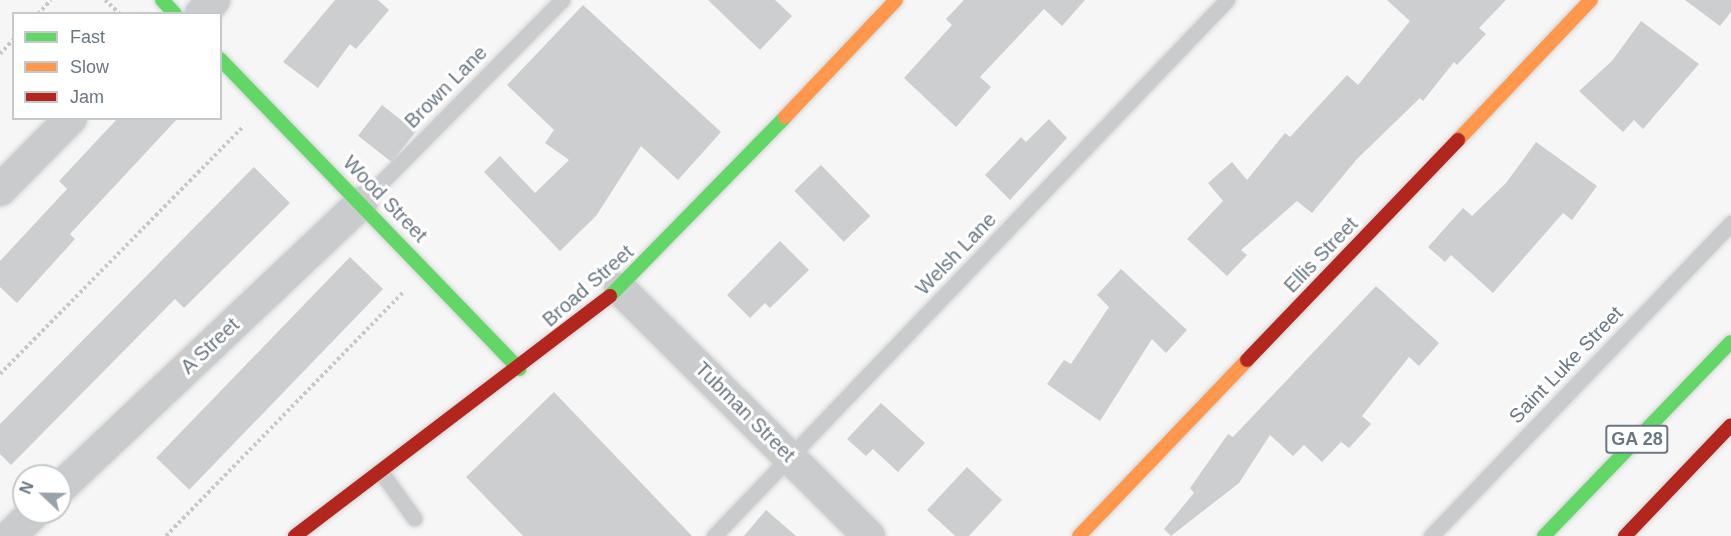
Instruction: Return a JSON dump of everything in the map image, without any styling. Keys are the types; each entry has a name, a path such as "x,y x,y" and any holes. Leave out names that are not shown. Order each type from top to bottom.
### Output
{"main road":[{"name":"Broad Street","path":"295,536 519,369 620,289 896,0"},
{"name":"Ellis Street","path":"1079,536 1591,0"},
{"name":"Wood Street","path":"222,61 426,269 519,369"},
{"name":"GA 28","path":"1544,536 1731,340"},
{"name":"GA 28","path":"1625,536 1731,425"},
{"path":"1658,502 1731,441"}],"street":[{"path":"176,10 214,0"},
{"path":"0,190 69,120"},
{"name":"A Street","path":"72,477 361,203"},
{"name":"Tubman Street","path":"620,289 869,536"},
{"path":"10,536 22,524"}],"lane":[{"name":"Brown Lane","path":"361,203 562,0"},
{"name":"Welsh Lane","path":"714,536 1227,0"},
{"name":"Saint Luke Street","path":"1431,536 1731,223"},
{"path":"381,472 414,518"}],"path":[{"path":"40,12 51,0"},
{"path":"105,0 118,12"},
{"path":"0,54 12,41"},
{"path":"0,374 266,104"},
{"path":"166,536 426,269"}],"building":[{"path":"335,0 378,0 389,10 356,49 350,44 318,88 283,62"},
{"path":"708,0 775,0 792,16 760,50"},
{"path":"964,0 1085,0 1062,26 1044,9 980,77 991,87 956,127 904,78 952,25 946,19"},
{"path":"1387,0 1506,0 1479,28 1486,34 1457,65 1454,62 1423,101 1420,98 1357,159 1312,213 1297,201 1241,250 1247,255 1227,276 1187,239 1223,201 1208,183 1232,162 1247,180 1285,133 1290,137 1347,75 1358,85 1410,21"},
{"path":"1685,0 1731,0 1731,12 1720,26"},
{"path":"583,5 721,132 678,180 641,146 596,216 560,251 484,172 500,156 535,193 569,160 545,143 554,130 507,85"},
{"path":"1641,21 1699,64 1643,129 1634,120 1623,132 1579,91 1612,61"},
{"path":"382,105 416,131 392,162 358,136"},
{"path":"1049,119 1067,138 1010,200 985,175 1021,137 1026,142"},
{"path":"116,120 176,120 70,234 75,239 17,303 0,287 0,261 67,189 59,181"},
{"path":"1536,142 1597,186 1572,220 1563,213 1493,293 1451,255 1445,262 1428,247 1463,208 1472,216 1506,183"},
{"path":"821,165 870,216 844,242 794,191"},
{"path":"254,167 290,203 184,308 175,299 11,465 0,454 0,424"},
{"path":"780,241 809,270 770,308 765,303 750,318 727,295"},
{"path":"350,257 383,289 189,490 156,458"},
{"path":"1121,269 1187,330 1166,353 1152,339 1100,421 1047,384 1064,360 1071,364 1109,307 1097,295"},
{"path":"1376,286 1439,343 1419,366 1409,357 1362,416 1371,424 1349,448 1341,442 1322,462 1304,445 1293,456 1270,435 1239,483 1171,536 1164,529 1194,493 1190,488 1228,434 1233,437"},
{"path":"554,392 692,536 523,536 466,477"},
{"path":"881,403 925,443 898,472 873,449 866,456 847,439"},
{"path":"967,467 1002,500 969,536 955,536 927,510"},
{"path":"766,510 796,536 744,536"}],"traffic: fast":[{"path":"162,0 173,12"},
{"path":"222,61 519,369"},
{"path":"610,296 785,117"},
{"path":"1544,536 1731,342"}],"traffic: slow":[{"path":"785,117 896,0"},
{"path":"1458,140 1591,0"},
{"path":"1079,536 1247,360"}],"traffic: jam":[{"path":"1247,360 1458,140"},
{"path":"295,536 610,296"},
{"path":"1625,536 1731,425"}]}
